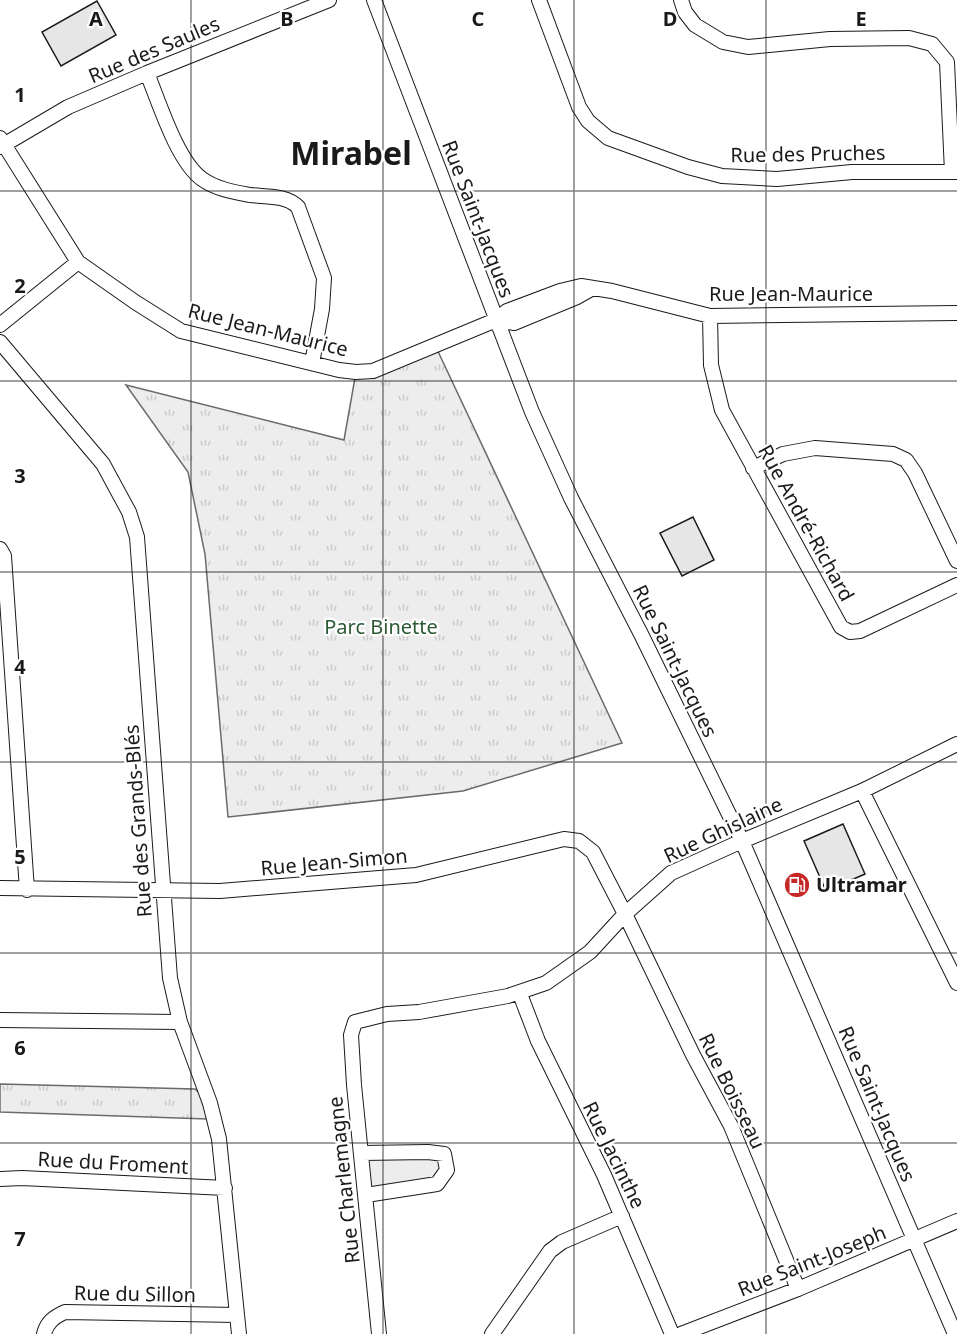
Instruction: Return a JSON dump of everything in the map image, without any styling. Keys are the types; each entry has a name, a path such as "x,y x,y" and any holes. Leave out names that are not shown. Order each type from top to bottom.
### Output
{"street":[{"name":"Rue des Saules","path":"1,143 68,107 329,0"},
{"name":"Rue Saint-Jacques","path":"374,0 532,412 571,498 642,636 742,841 955,1334"},
{"name":"Rue des Pruches","path":"538,0 579,107 588,121 608,138 688,167 722,176 777,179 852,172 954,172"},
{"path":"681,0 685,12 695,25 723,42 748,47 830,39 909,38 932,44 947,62 954,172"},
{"path":"147,73 177,145 189,166 201,178 226,190 290,200 298,207 324,278 322,309 312,363"},
{"name":"Rue Jean-Maurice","path":"1,143 78,262 135,302 181,331 356,372 373,371 496,320 514,323 593,288 710,316 957,313"},
{"path":"0,325 78,262"},
{"name":"Rue André-Richard","path":"710,316 711,365 722,410 841,627 850,632 860,632 957,585"},
{"name":"Rue des Grands-Blés","path":"0,342 103,464 129,512 137,537 170,978 180,1022 210,1103 219,1139 239,1334"},
{"path":"753,468 783,454 815,448 893,454 906,460 915,473 957,561"},
{"path":"0,549 4,556 27,890"},
{"name":"Rue Ghislaine","path":"355,1022 387,1014 420,1012 520,994 546,983 590,952 625,914 672,873 862,791 957,744"},
{"path":"862,791 957,983"},
{"name":"Rue Jean-Simon","path":"0,888 220,891 416,875 564,839 579,841 593,852 625,914"},
{"name":"Rue Boisseau","path":"625,914 693,1056 731,1126 798,1289"},
{"name":"Rue Jacinthe","path":"520,994 538,1041 604,1175 672,1334"},
{"path":"0,1020 180,1022"},
{"name":"Rue Charlemagne","path":"355,1022 351,1035 379,1334"},
{"path":"362,1153 428,1152 444,1154 447,1170 436,1184 366,1195"},
{"name":"Rue du Froment","path":"0,1179 22,1178 225,1188"},
{"path":"492,1334 550,1251 562,1242 622,1216"},
{"name":"Rue Saint-Joseph","path":"681,1334 798,1289 957,1221"},
{"name":"Rue du Sillon","path":"44,1334 45,1328 53,1317 65,1312 237,1316"}],"green space":[{"name":"Parc Binette","path":"435,345 622,743 463,791 228,817 205,554 188,472 126,385 344,440 356,372"},
{"path":"0,1084 195,1089 210,1103 207,1119 0,1112"},
{"path":"362,1153 444,1154 437,1184 366,1195"}],"building":[{"path":"97,1 116,35 61,66 42,32"},
{"path":"693,517 714,560 682,576 660,533"},
{"path":"843,824 865,874 826,891 804,841"}],"place":[{"name":"Ultramar","path":"797,885"}],"district":[{"name":"Mirabel","path":"351,154"}]}
